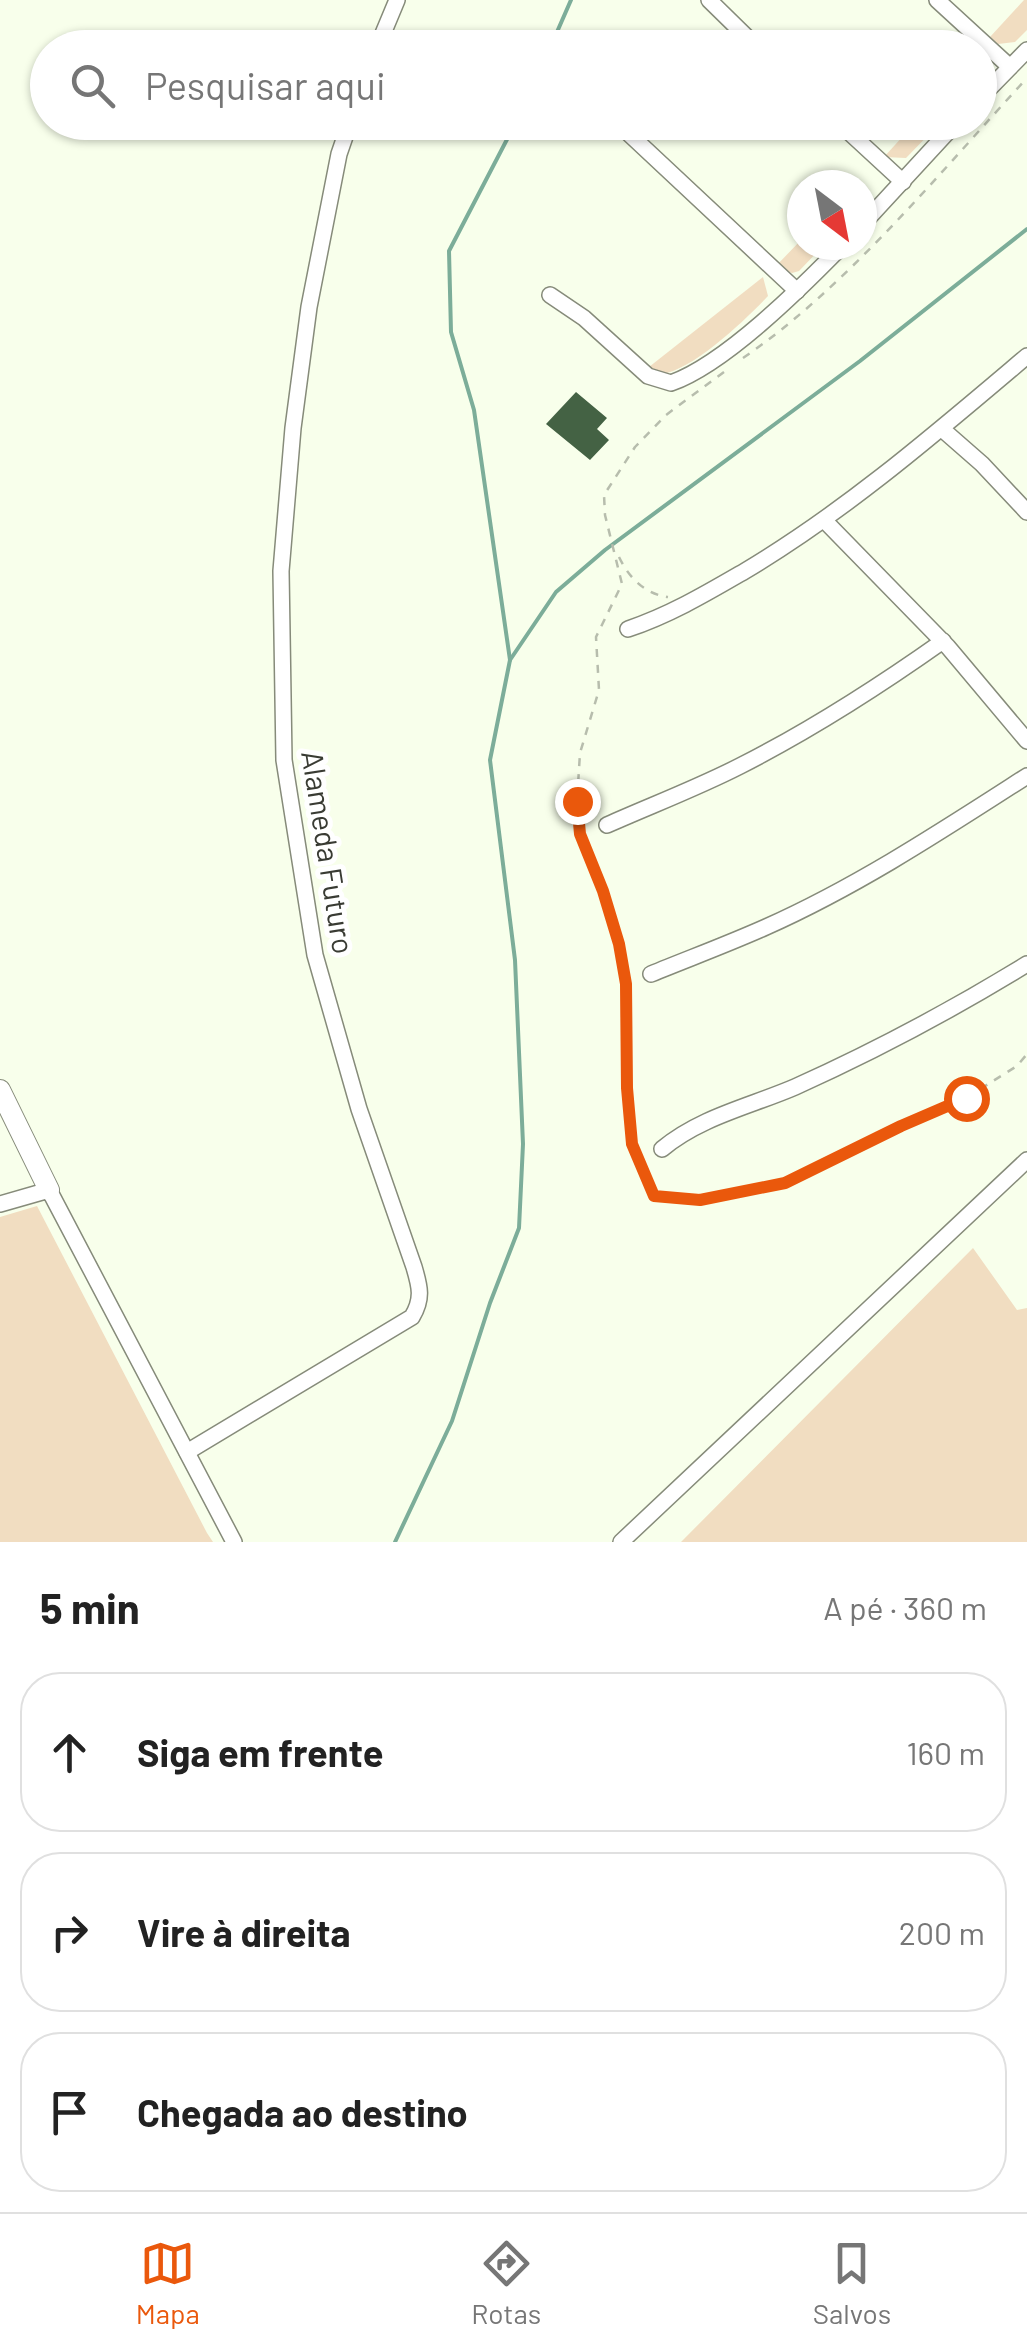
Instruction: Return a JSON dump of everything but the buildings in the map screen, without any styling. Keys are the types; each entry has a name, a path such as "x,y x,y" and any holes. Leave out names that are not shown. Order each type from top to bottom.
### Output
{"street":[{"path":"385,30 397,0"},
{"path":"709,0 740,30"},
{"path":"937,0 970,30"},
{"path":"997,80 1027,50"},
{"path":"997,55 1010,67"},
{"name":"Alameda Futuro","path":"187,1452 412,1317 420,1304 414,1267 358,1109 315,955 284,760 280,571 293,428 308,307 344,140"},
{"path":"636,140 798,290"},
{"path":"857,140 902,182"},
{"path":"877,209 940,140"},
{"path":"550,295 584,318 648,376 671,382 700,368 798,290 828,260"},
{"path":"628,630 700,598 854,500 1027,356"},
{"path":"942,429 1027,512"},
{"path":"824,520 942,641 1027,742"},
{"path":"607,825 713,779 792,738 942,641"},
{"path":"651,974 769,926 832,894 1027,776"},
{"path":"662,1149 706,1122 861,1056 935,1019 1027,964"},
{"path":"0,1090 234,1542"},
{"path":"621,1542 1027,1160"},
{"path":"0,1204 49,1190"}],"path":[{"path":"610,534 625,570 639,585 666,597 683,594"},
{"path":"616,551 622,584 596,637 599,690 580,754 577,801 580,834 619,944 626,984 632,1144 654,1196 700,1200 785,1183 966,1098 1017,1066 1027,1054"}],"shaded area":[{"path":"1027,0 1027,30 1015,42 998,44 996,30"},
{"path":"900,140 923,140 906,158 884,157"},
{"path":"787,255 787,260 810,260 792,273 776,266"},
{"path":"763,277 768,296 718,342 674,370 661,374 649,367"},
{"path":"37,1206 213,1542 0,1542 0,1217"},
{"path":"973,1248 1017,1310 1027,1308 1027,1542 681,1542"}],"waterway":[{"path":"558,30 571,0"},
{"path":"507,140 449,251 451,332 474,410 510,660"},
{"path":"395,1542 452,1421 519,1228 523,1144 515,960 490,760 510,660 556,592 605,550 860,361 1027,229"}],"route":[{"path":"577,801 580,834 619,944 628,1009 627,1088 632,1144 654,1196 700,1200 785,1183 966,1098"}]}
